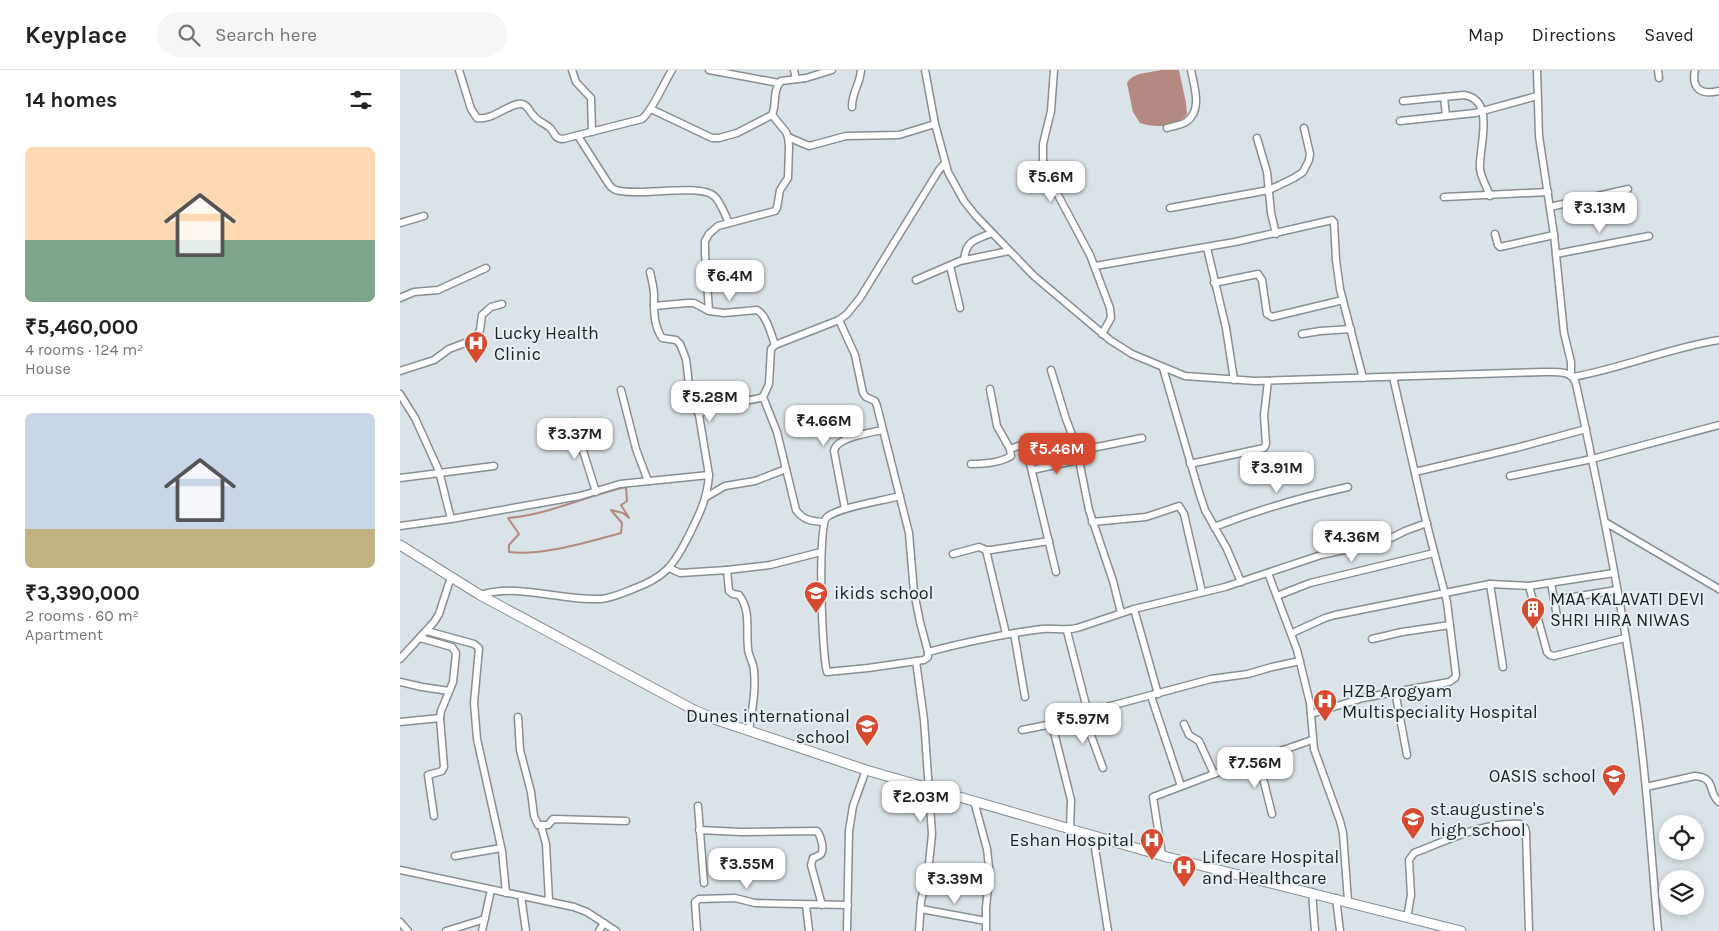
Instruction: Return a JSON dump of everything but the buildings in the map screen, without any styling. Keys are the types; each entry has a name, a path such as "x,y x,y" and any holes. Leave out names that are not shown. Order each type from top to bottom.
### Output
{"main road":[{"path":"400,545 480,596 694,710 717,720 866,770 1070,829 1162,855 1461,931"}],"street":[{"path":"459,70 471,109 477,118 490,117 516,105 523,104 534,117 549,127 559,139 578,136 642,119 651,109 672,70"},
{"path":"572,70 576,82 591,98 592,132"},
{"path":"709,70 780,83"},
{"path":"794,70 796,79"},
{"path":"852,107 852,96 861,70"},
{"path":"925,70 935,124 945,163 951,180 964,201 1009,251 1049,289 1102,334 1132,354 1184,376 1268,381 1544,372 1572,375 1606,369 1675,349 1719,340"},
{"path":"1054,70 1051,112 1043,144 1043,160 1051,182 1095,266 1111,313 1111,318 1102,334"},
{"path":"1167,128 1188,120 1194,111 1196,98 1190,70"},
{"path":"1537,70 1540,136 1554,235 1564,333 1605,522 1634,690 1646,787 1658,931"},
{"path":"1658,70 1658,78"},
{"path":"1695,70 1694,81 1700,91 1704,93 1719,91"},
{"path":"651,109 712,138 719,138 737,133 772,115 776,89 780,83 785,80 806,78 828,71"},
{"path":"1403,101 1470,96 1477,101 1482,111 1484,126 1480,168 1490,196"},
{"path":"1400,121 1482,111 1537,96"},
{"path":"1444,97 1446,116"},
{"path":"772,115 788,137 809,146 846,136 898,135 935,124"},
{"path":"1170,208 1269,190 1294,178 1303,172 1308,165 1310,154 1304,128"},
{"path":"578,136 613,189 617,191 683,190 712,194 729,223"},
{"path":"709,311 705,240 711,230 718,226 776,211 780,190 788,178 788,137"},
{"path":"1257,138 1268,172 1271,212 1276,234"},
{"path":"823,522 806,520 796,510 777,432 763,397 768,384 771,349 776,345 839,320 847,314 860,298 935,176 945,163"},
{"path":"1550,207 1628,189"},
{"path":"1444,198 1548,192"},
{"path":"400,223 424,216"},
{"path":"1095,266 1207,248 1332,220 1334,222 1336,260 1343,300 1363,378"},
{"path":"964,260 967,246 972,241 992,233"},
{"path":"1495,234 1500,247 1554,235"},
{"path":"1556,254 1649,236"},
{"path":"1207,248 1226,328 1234,380"},
{"path":"916,280 964,260 1009,251"},
{"path":"950,266 960,308"},
{"path":"400,298 414,292 438,290 486,268"},
{"path":"480,596 504,590 603,599 645,584 660,576 677,559 703,507 708,475 699,415 690,393 686,359 680,344 676,340 665,339 660,336 654,320 654,300 650,272"},
{"path":"1214,283 1258,274 1262,280 1267,314 1272,317 1343,300"},
{"path":"654,306 687,303 709,311 724,313 757,310 761,312 776,345"},
{"path":"400,371 434,360 449,350 472,340 480,330 482,315 491,307 502,304"},
{"path":"839,320 855,355 863,393 874,401 900,496 909,533 918,615 928,652 927,659 827,672 821,587 823,522 826,517 845,509 900,496"},
{"path":"1302,334 1351,329"},
{"path":"1163,368 1202,501 1214,528 1227,549 1241,582"},
{"path":"1051,370 1077,451 1092,522 1113,581 1121,613"},
{"path":"1311,714 1363,698 1449,682 1456,675 1445,593 1393,377"},
{"path":"1190,464 1264,448 1266,444 1264,415 1268,381"},
{"path":"971,464 987,463 1010,456 1010,449 996,422 990,389"},
{"path":"621,390 636,449 648,481"},
{"path":"400,394 415,418 440,473 451,519"},
{"path":"699,415 702,411 712,407 763,397"},
{"path":"574,422 596,492"},
{"path":"1510,476 1592,459 1719,424"},
{"path":"1415,472 1586,429"},
{"path":"845,509 834,451 835,447 838,442 882,430"},
{"path":"1077,451 1142,438"},
{"path":"1010,449 1023,445 1026,447 1056,572"},
{"path":"1032,470 1078,460"},
{"path":"400,478 494,466"},
{"path":"706,497 725,486 755,481 786,469"},
{"path":"400,526 580,496 620,484 708,475"},
{"path":"1214,528 1240,517 1306,496 1348,487"},
{"path":"1092,522 1146,517 1179,506 1184,514 1202,592"},
{"path":"1605,522 1719,589"},
{"path":"928,652 1006,634 1045,629 1067,630 1134,609 1241,582 1335,551 1377,545 1405,531 1427,523"},
{"path":"953,554 980,547 986,550 1049,541"},
{"path":"986,550 1006,634"},
{"path":"669,568 680,573 727,570 770,565 821,552"},
{"path":"1277,596 1310,583 1434,553"},
{"path":"727,570 729,591 741,597 747,614 748,650 754,671 754,701 749,730"},
{"path":"1268,573 1292,633 1311,714 1312,740 1317,759 1334,801 1343,833 1348,901"},
{"path":"1292,633 1335,615 1490,584 1529,586 1614,574"},
{"path":"400,658 427,631 439,614 451,577"},
{"path":"1551,582 1558,622"},
{"path":"1490,584 1503,667"},
{"path":"1529,586 1547,652 1550,655 1554,656 1625,638"},
{"path":"1554,600 1617,590"},
{"path":"1134,609 1154,695 1181,786"},
{"path":"1372,638 1450,625"},
{"path":"1067,630 1086,713 1103,768"},
{"path":"427,631 474,644 479,648 474,703 477,739 501,848 506,893"},
{"path":"1014,633 1025,696"},
{"path":"420,638 452,647 456,653 453,682 440,718 444,767 442,771 428,774 434,816"},
{"path":"916,661 924,720 930,788 932,842 919,931"},
{"path":"1022,730 1052,724 1059,720 1211,679 1248,674 1300,661"},
{"path":"400,682 422,688 449,691"},
{"path":"1395,691 1407,754"},
{"path":"518,717 520,750 531,792 536,822 540,826 546,844 549,901"},
{"path":"400,722 440,718"},
{"path":"1052,724 1071,800 1070,829"},
{"path":"1184,724 1189,735 1199,741 1214,774"},
{"path":"1162,855 1153,797 1312,740"},
{"path":"1256,759 1272,814"},
{"path":"847,931 849,825 853,806 866,770"},
{"path":"1646,787 1701,776 1709,782 1716,800 1719,802"},
{"path":"974,801 987,849 989,876 986,931"},
{"path":"698,806 704,883"},
{"path":"540,826 548,825 553,820 626,821"},
{"path":"1407,918 1410,895 1410,860 1414,853 1466,833 1500,824 1520,824 1525,828 1526,832 1529,931"},
{"path":"699,830 740,832 817,831 820,834 822,851 821,854 813,858 811,865 822,905"},
{"path":"1093,835 1108,931"},
{"path":"456,856 501,848"},
{"path":"400,870 580,909 616,931"},
{"path":"928,873 987,890"},
{"path":"482,931 492,890"},
{"path":"1312,892 1315,931"},
{"path":"521,896 526,931"},
{"path":"697,931 695,902 697,899 735,898 755,903 848,905"},
{"path":"1336,898 1340,931"},
{"path":"806,904 809,931"},
{"path":"921,909 986,921"},
{"path":"446,931 485,919"},
{"path":"400,922 408,931"},
{"path":"599,931 604,923"}],"shaded area":[{"path":"1161,70 1179,70 1187,114 1178,122 1165,126 1152,126 1140,123 1133,112 1127,83 1137,75"}],"waterway":[{"path":"626,487 627,501 621,505 629,518 623,513 611,510 622,523 621,533 550,550 522,553 509,552 509,545 519,534 508,518 538,513 626,487"}],"place":[{"name":"Lucky Health Clinic","path":"476,364"},
{"name":"ikids school","path":"816,614"},
{"name":"MAA KALAVATI DEVI SHRI HIRA NIWAS","path":"1533,630"},
{"name":"HZB Arogyam Multispeciality Hospital","path":"1325,722"},
{"name":"Dunes international school","path":"867,747"},
{"name":"OASIS school","path":"1614,797"},
{"name":"st.augustine's high school","path":"1413,840"},
{"name":"Eshan Hospital","path":"1152,861"},
{"name":"Lifecare Hospital and Healthcare","path":"1184,888"}]}
